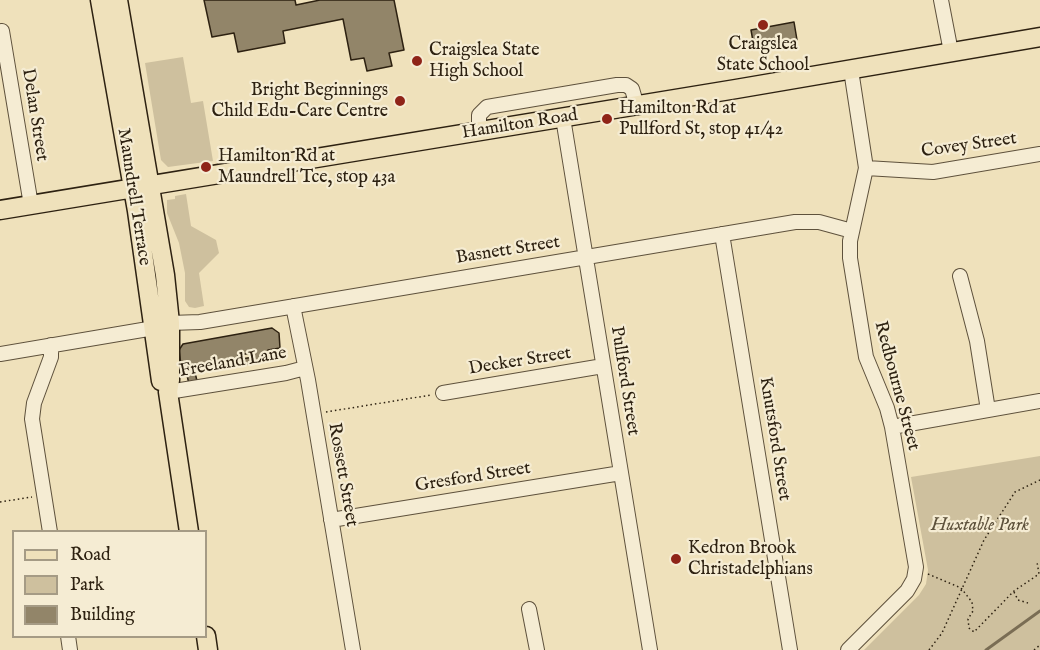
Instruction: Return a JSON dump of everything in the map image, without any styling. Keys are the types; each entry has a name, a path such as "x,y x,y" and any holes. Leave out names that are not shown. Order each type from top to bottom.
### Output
{"main road":[{"name":"Maundrell Terrace","path":"100,0 141,187"},
{"name":"Maundrell Terrace","path":"118,0 141,187 162,325 161,381 168,393 189,530"},
{"name":"Hamilton Road","path":"0,210 637,106 1040,37"}],"street":[{"path":"941,0 951,52"},
{"name":"Delan Street","path":"6,30 31,205"},
{"name":"Redbourne Street","path":"851,70 866,168 852,231 850,258 866,357 887,408 892,427 915,573"},
{"path":"479,132 479,115 487,107 606,87 622,85 630,87 637,106"},
{"name":"Pullford Street","path":"563,118 650,650"},
{"name":"Covey Street","path":"866,168 933,172 1040,154"},
{"name":"Basnett Street","path":"0,354 162,325 200,322 805,221 819,222 852,231"},
{"name":"Knutsford Street","path":"722,234 790,650"},
{"path":"960,276 976,341 988,410"},
{"name":"Rossett Street","path":"293,306 352,650"},
{"path":"50,530 32,412 51,357 51,345"},
{"name":"Decker Street","path":"443,393 603,366"},
{"name":"Freeland Lane","path":"168,393 286,374 305,368"},
{"path":"892,427 1040,401"},
{"name":"Gresford Street","path":"331,520 621,473"},
{"path":"848,650 907,591 915,573"},
{"path":"529,609 537,650"}],"path":[{"path":"313,414 443,393"},
{"path":"929,650 942,633 984,540 1015,492 1040,480"},
{"path":"0,502 44,495"},
{"path":"915,573 925,573 961,588 972,602 973,611 968,619 969,628 974,632 1014,591 1039,574 1037,562"},
{"path":"1014,591 1018,600 1028,603"},
{"path":"1034,650 1040,645"}],"green space":[{"path":"183,57 191,103 203,101 213,161 168,167 161,160 145,63"},
{"path":"186,194 191,226 216,240 219,253 199,273 204,306 195,308 189,307 185,301 185,273 179,243 167,213 167,200"},
{"name":"Huxtable Park","path":"1040,456 1040,650 864,650 919,595 926,584 928,570 911,477"}],"building":[{"path":"204,0 295,0 296,5 320,0 394,0 404,50 389,53 392,66 367,71 364,58 351,60 343,19 283,31 285,43 238,52 234,33 212,37"},
{"path":"794,22 797,40 754,47 751,30"},
{"path":"272,328 279,333 280,348 268,350 269,361 243,365 242,359 253,357 253,353 238,355 238,359 213,363 214,365 205,367 206,370 200,371 199,368 194,368 197,381 189,384 186,371 182,372 179,350 183,344"}],"waterway":[{"path":"986,650 1040,611"}],"place":[{"name":"Craigslea State School","path":"763,25"},
{"name":"Craigslea State High School","path":"417,61"},
{"name":"Bright Beginnings Child Edu-Care Centre","path":"400,101"},
{"name":"Hamilton Rd at Pullford St, stop 41/42","path":"607,119"},
{"name":"Hamilton Rd at Maundrell Tce, stop 43a","path":"206,167"},
{"name":"Kedron Brook Christadelphians","path":"676,559"}]}
